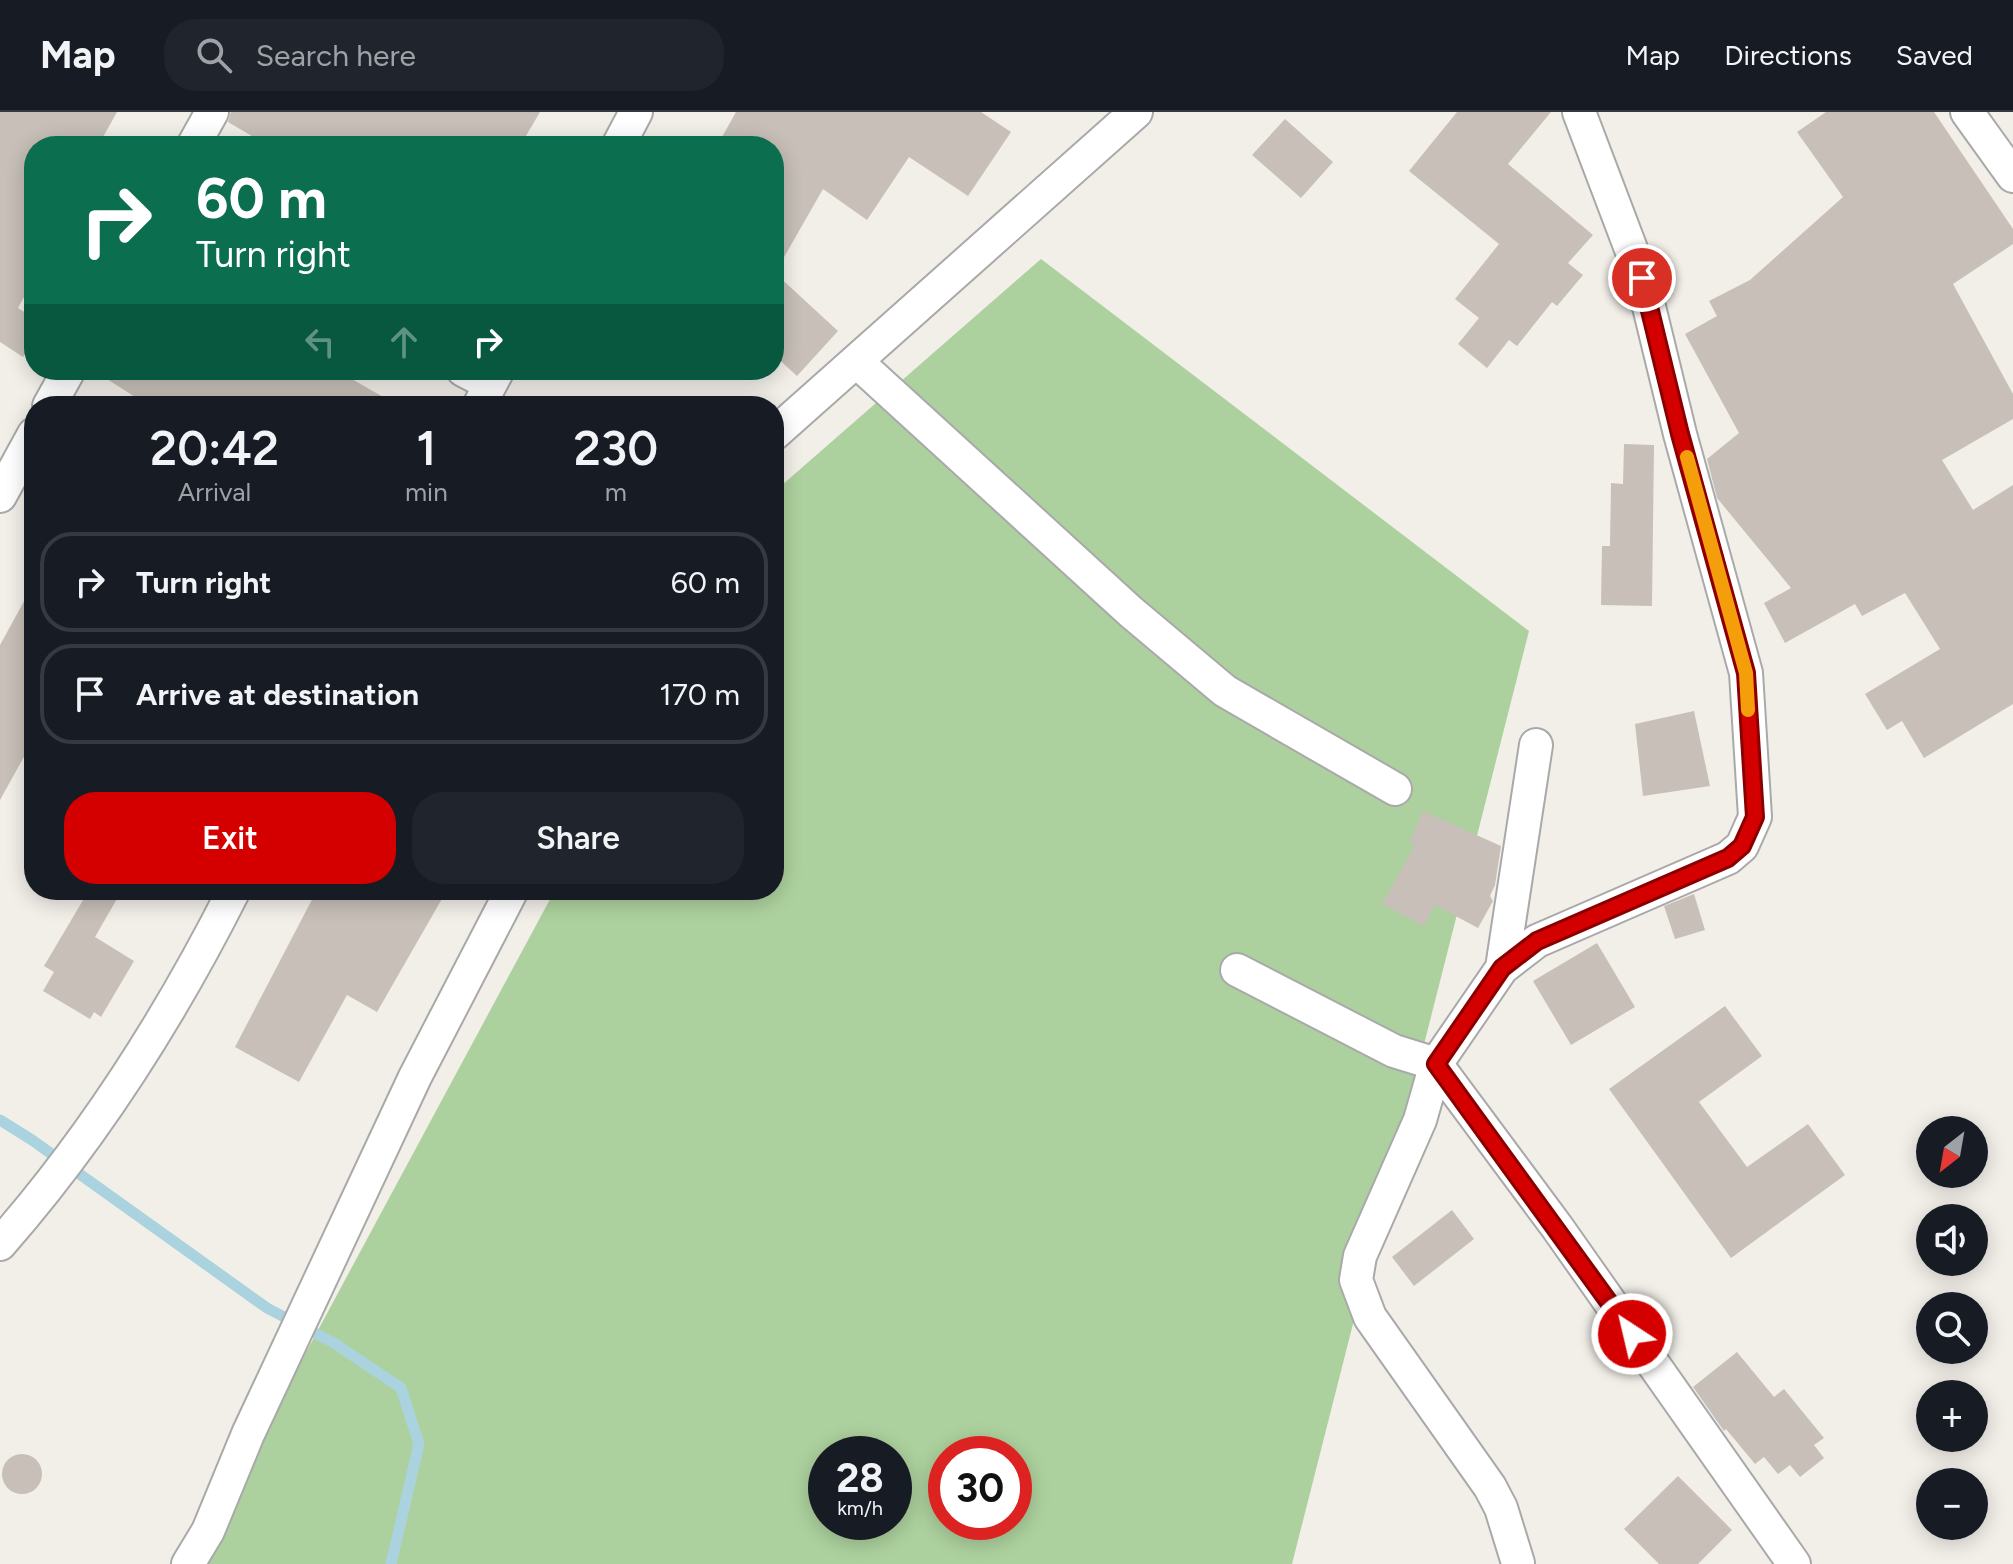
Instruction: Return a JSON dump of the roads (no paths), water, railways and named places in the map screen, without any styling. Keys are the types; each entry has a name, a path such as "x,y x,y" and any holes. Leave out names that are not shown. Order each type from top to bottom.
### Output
{"street":[{"path":"199,136 212,112"},
{"path":"623,136 636,112"},
{"path":"784,425 1136,112"},
{"path":"1518,1563 1501,1508 1490,1487 1370,1317 1356,1280 1360,1256 1420,1120 1436,1064 1502,968 1537,941 1728,858 1742,846 1755,817 1746,673 1680,434 1642,278 1579,112"},
{"path":"1967,112 2013,176"},
{"path":"856,361 1131,612 1225,691 1395,789"},
{"path":"0,496 24,452"},
{"path":"1502,968 1536,745"},
{"path":"0,1244 40,1199 141,1059 228,900"},
{"path":"188,1564 208,1531 277,1373 415,1077 507,900"},
{"path":"1237,970 1394,1051 1436,1064 1557,1227 1794,1564"}],"waterway":[{"path":"0,1120 267,1308 334,1343 401,1388 419,1444 391,1564"}]}
